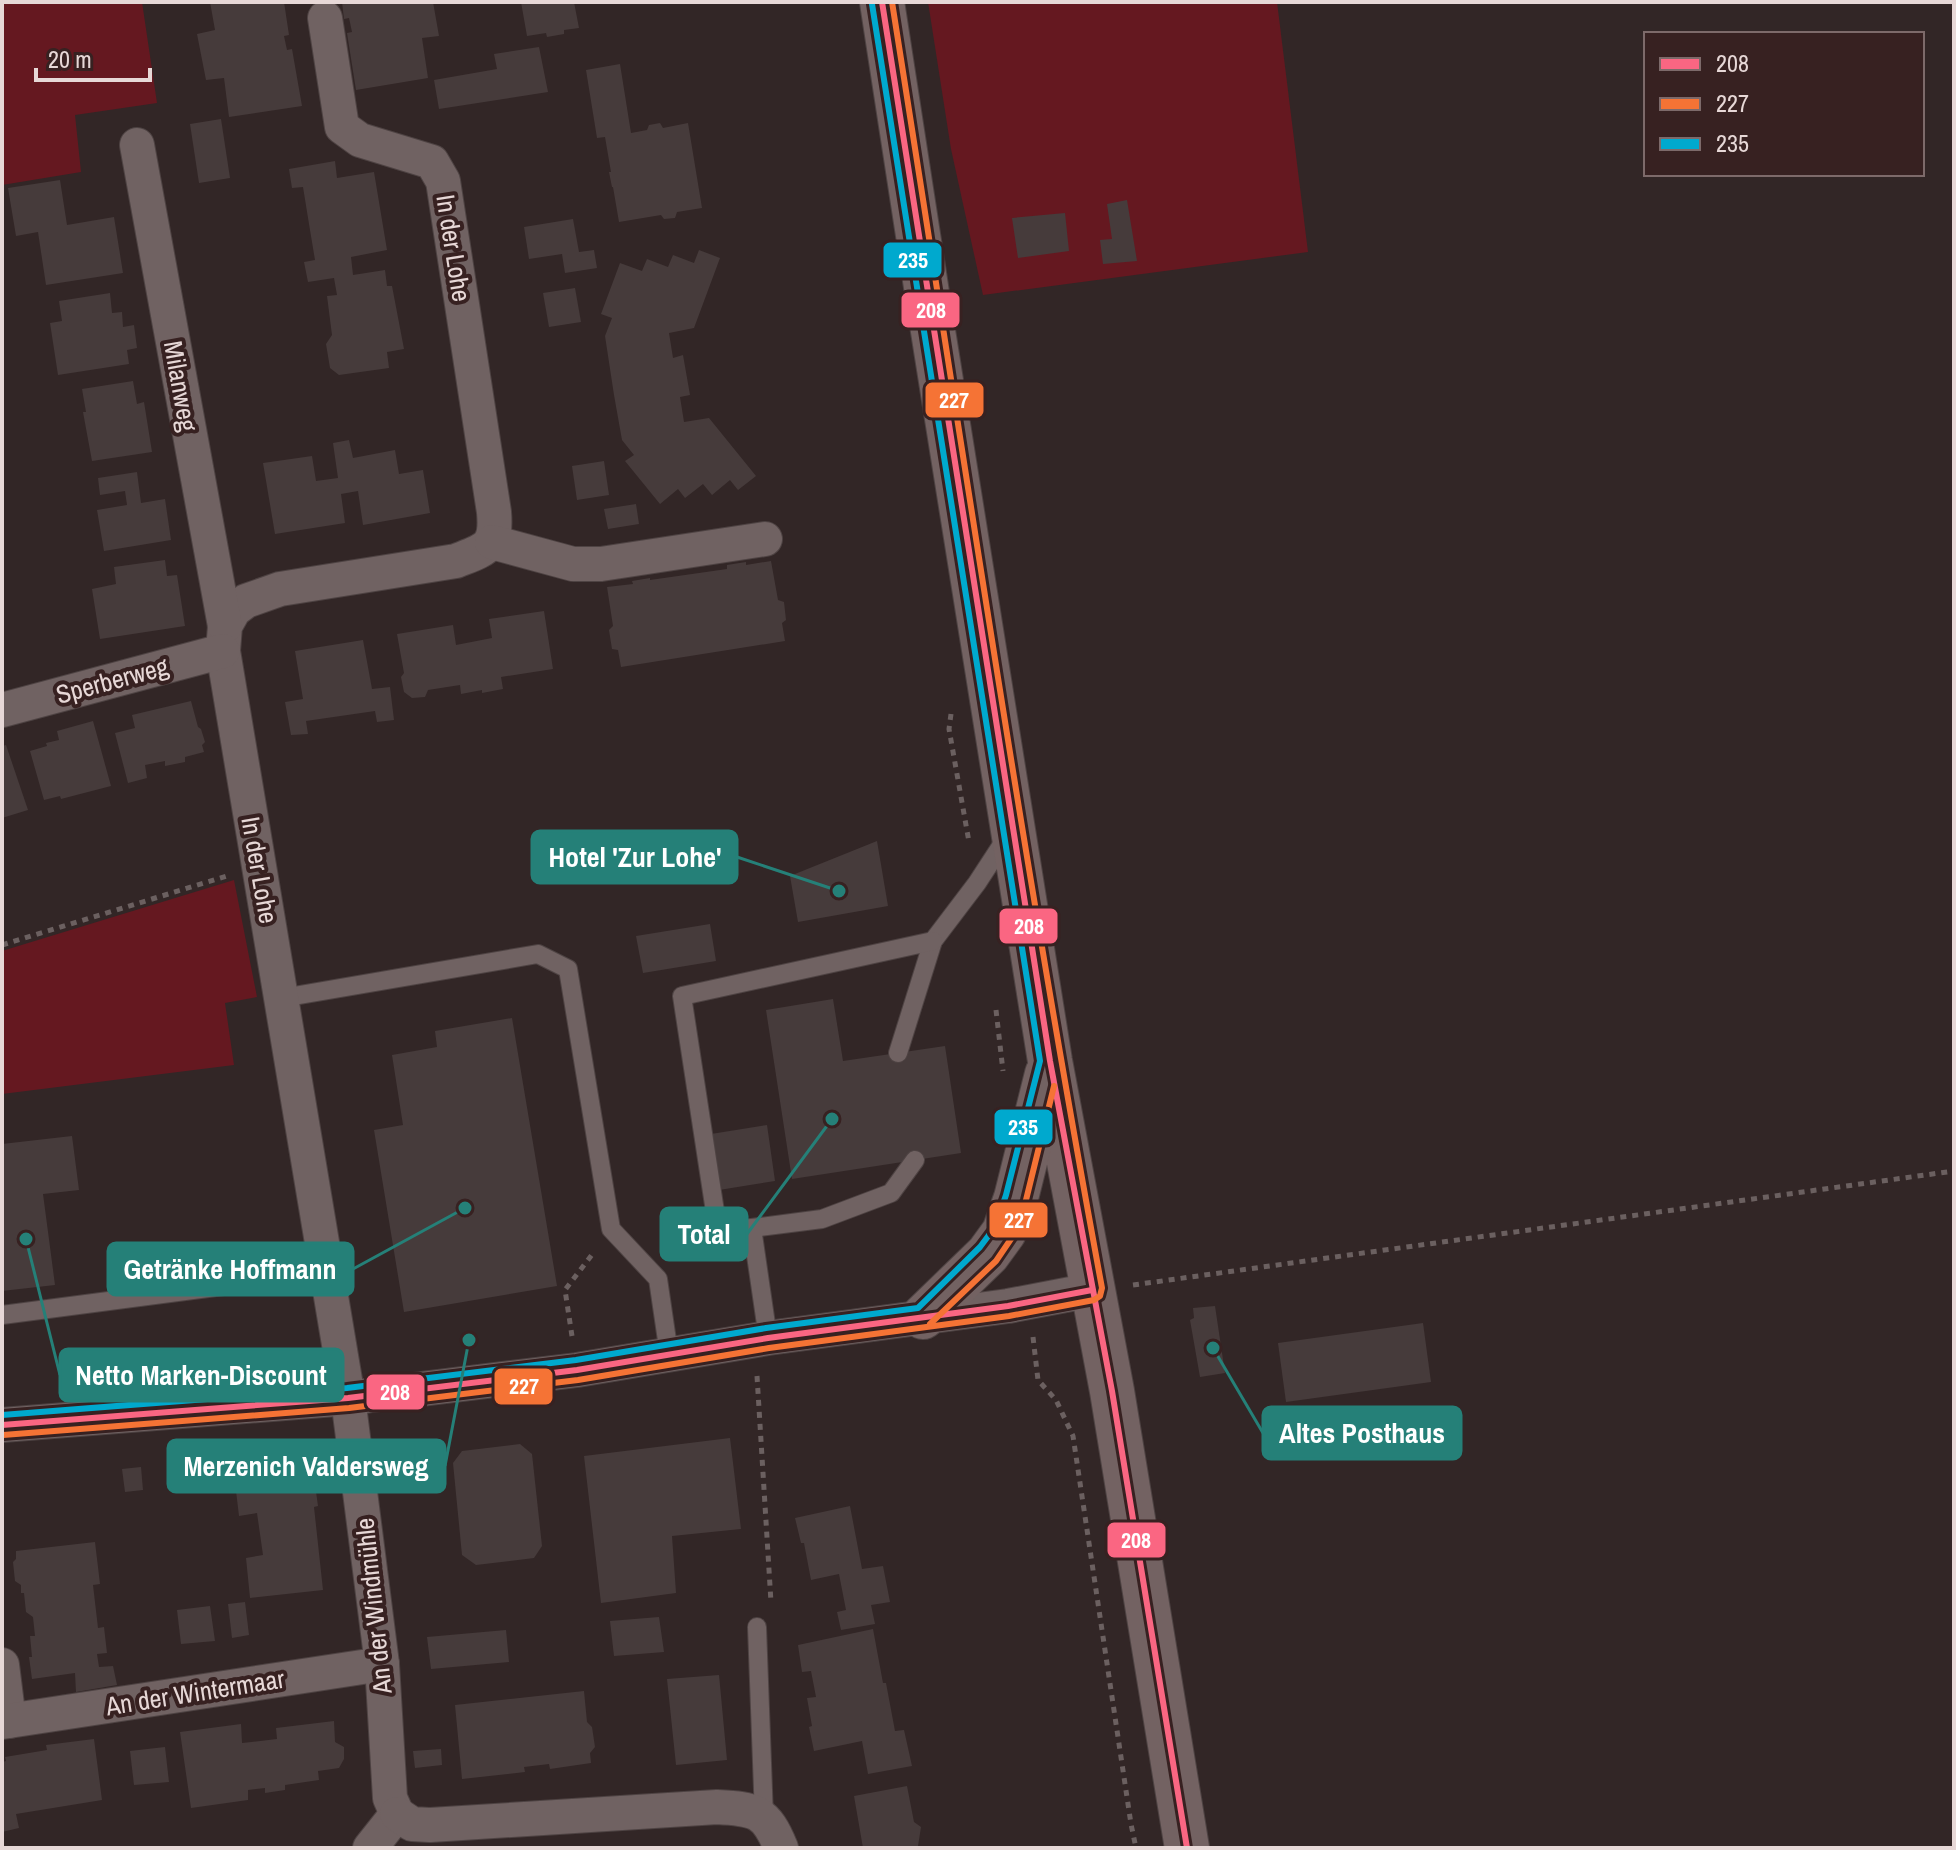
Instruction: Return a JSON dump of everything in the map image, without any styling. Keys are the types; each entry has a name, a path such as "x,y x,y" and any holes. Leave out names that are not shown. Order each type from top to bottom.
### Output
{"main road":[{"path":"882,2 1050,1061 1112,1391 1187,1848"},
{"path":"923,1317 988,1254 1004,1232 1016,1198 1050,1061"}],"street":[{"name":"In der Lohe","path":"325,18 342,127 360,140 432,162 443,181 494,512 492,542"},
{"name":"Milanweg","path":"137,145 224,638"},
{"path":"224,638 234,610 246,601 280,589 456,561 481,551 492,542 573,564 601,564 765,539"},
{"name":"In der Lohe","path":"224,638 348,1398"},
{"name":"Sperberweg","path":"2,710 224,638"},
{"path":"2,1425 348,1398 577,1370 761,1340 1008,1306 1092,1290"},
{"name":"An der Windmühle","path":"348,1398 382,1664 390,1798 397,1814"},
{"name":"An der Wintermaar","path":"2,1665 5,1722 382,1664"},
{"path":"370,1848 397,1814 412,1824 430,1825 717,1807 751,1811 764,1817 781,1848"}],"lane":[{"path":"898,1053 933,941 1012,830"},
{"path":"915,1160 891,1193 822,1219 718,1231 682,996 933,941"},
{"path":"282,998 538,954 568,969 611,1229 658,1279 669,1354"},
{"path":"752,1228 761,1340"},
{"path":"2,1315 231,1285 328,1276"},
{"path":"757,1627 764,1817"}],"path":[{"path":"2,945 259,866"},
{"path":"1092,1290 1954,1171"},
{"path":"577,1370 565,1290 611,1229"},
{"path":"757,1627 771,1604 761,1340"},
{"path":"1056,1400 1073,1436 1136,1848"}],"shaded area":[{"path":"2,2 142,2 157,103 75,115 81,172 2,185"},
{"path":"928,2 1277,2 1308,252 983,295 951,149"},
{"path":"234,880 257,997 225,1003 234,1065 2,1094 2,951"}],"building":[{"path":"210,2 284,2 289,35 284,36 287,50 292,49 302,106 229,117 224,78 206,80 197,34 215,30"},
{"path":"342,2 433,2 439,36 422,38 428,78 356,90 347,33 352,32 349,18 344,19"},
{"path":"521,2 574,2 579,28 547,37 546,33 527,36"},
{"path":"539,47 548,92 439,109 434,80 497,69 494,54"},
{"path":"620,64 631,133 660,123 663,128 688,123 702,208 677,212 675,218 664,219 661,215 619,222 605,137 597,138 586,70"},
{"path":"221,119 230,178 199,183 190,124"},
{"path":"335,161 337,178 374,172 387,250 351,257 353,275 385,270 387,286 392,286 404,349 387,352 389,368 339,375 330,368 326,344 332,335 327,296 337,295 334,278 308,282 304,262 315,260 303,187 292,188 289,169"},
{"path":"60,180 67,225 114,217 123,273 46,285 38,232 16,236 8,188"},
{"path":"1127,200 1137,261 1103,264 1100,240 1112,239 1107,204"},
{"path":"1065,213 1069,251 1018,258 1012,218"},
{"path":"573,219 579,252 594,250 597,268 565,273 562,254 529,259 524,227"},
{"path":"699,250 720,258 694,328 669,333 673,358 683,355 690,395 680,397 684,422 709,418 756,476 738,490 730,480 712,495 703,484 685,498 678,489 660,504 625,461 634,455 622,440 614,395 605,336 612,318 601,314 620,263 642,271 647,259 668,267 673,255 694,263"},
{"path":"575,288 581,322 549,327 543,293"},
{"path":"110,293 112,313 122,312 123,327 134,325 137,348 127,350 129,364 58,375 50,323 62,321 59,301"},
{"path":"133,381 137,404 144,402 152,452 92,461 82,389"},
{"path":"349,440 353,458 395,450 399,474 423,470 430,513 363,525 358,491 341,494 345,523 275,534 263,463 312,456 316,481 338,478 333,443"},
{"path":"604,461 609,495 577,500 572,466"},
{"path":"137,472 141,503 165,499 171,540 104,551 97,510 127,505 125,491 100,495 98,478"},
{"path":"636,504 639,524 608,529 604,509"},
{"path":"165,560 167,576 177,575 185,626 100,639 92,589 116,584 114,567"},
{"path":"771,561 778,600 784,602 786,620 782,623 785,641 621,667 618,650 612,649 609,630 613,626 607,587 650,578 727,569 727,565"},
{"path":"544,611 553,669 501,677 503,689 482,693 482,690 461,694 460,685 428,690 425,697 412,698 404,692 397,634 453,625 456,645 492,638 489,619"},
{"path":"363,640 372,689 390,687 394,720 377,722 375,711 306,721 308,734 291,735 285,702 303,699 295,651"},
{"path":"191,701 205,742 202,745 204,752 185,757 185,762 165,766 165,761 145,765 147,778 128,783 115,733 135,728 132,715"},
{"path":"93,721 111,786 61,799 60,796 44,800 30,751 59,740 57,731"},
{"path":"6,745 28,810 2,818 2,746"},
{"path":"877,841 888,906 798,922 790,876"},
{"path":"710,924 716,961 643,973 636,936"},
{"path":"833,999 843,1061 945,1046 961,1153 792,1179 766,1010"},
{"path":"512,1018 557,1286 404,1312 374,1130 403,1125 392,1055 437,1047 435,1031"},
{"path":"767,1125 775,1181 719,1190 711,1134"},
{"path":"72,1136 79,1190 43,1194 55,1285 2,1291 2,1144"},
{"path":"1215,1306 1225,1373 1200,1377 1190,1320 1194,1318 1193,1308"},
{"path":"1423,1323 1431,1382 1286,1402 1278,1343"},
{"path":"730,1438 741,1529 672,1536 676,1593 601,1603 584,1456"},
{"path":"520,1444 532,1454 542,1546 534,1558 476,1565 462,1555 453,1463 462,1451"},
{"path":"259,1453 261,1469 312,1463 323,1590 250,1598 246,1558 263,1555 257,1513 239,1516 234,1474 214,1475 212,1458"},
{"path":"141,1467 143,1490 125,1492 122,1469"},
{"path":"850,1506 862,1569 883,1566 890,1602 871,1605 875,1624 841,1630 837,1612 846,1610 839,1574 811,1580 804,1543 801,1543 795,1518"},
{"path":"95,1542 100,1584 93,1585 98,1628 104,1627 107,1653 97,1654 99,1667 113,1666 117,1685 76,1692 75,1673 32,1679 29,1657 32,1657 30,1636 35,1636 33,1617 26,1612 24,1593 15,1581 13,1562 16,1551"},
{"path":"245,1602 249,1635 232,1638 228,1604"},
{"path":"210,1606 215,1641 181,1644 177,1610"},
{"path":"659,1617 664,1652 614,1656 610,1621"},
{"path":"873,1629 895,1731 904,1730 912,1766 868,1774 862,1741 814,1751 807,1698 816,1697 811,1671 802,1672 798,1645"},
{"path":"506,1630 509,1662 431,1669 427,1637"},
{"path":"719,1675 727,1760 676,1765 667,1679"},
{"path":"584,1691 587,1722 592,1727 595,1747 590,1753 591,1763 550,1769 549,1764 524,1767 525,1772 462,1779 455,1705"},
{"path":"334,1721 335,1742 344,1747 344,1759 339,1768 318,1771 319,1780 285,1785 285,1790 265,1793 265,1788 248,1790 248,1800 191,1808 180,1732 241,1724 242,1743 277,1739 276,1728"},
{"path":"94,1739 102,1800 16,1814 19,1828 2,1832 2,1762 6,1761 5,1757 47,1750 46,1745"},
{"path":"165,1747 169,1782 134,1785 130,1751"},
{"path":"441,1749 442,1765 415,1768 413,1751"},
{"path":"907,1786 914,1822 921,1827 918,1846 863,1848 854,1796"}],"transit line":[{"name":"208","path":"882,2 1050,1061 1112,1391 1187,1848"},
{"name":"227","path":"3,1435 349,1408 578,1380 769,1348 1009,1316 1094,1300 1100,1296 1102,1288 1019,807 892,2"},
{"name":"235","path":"2,1415 347,1388 576,1360 766,1328 918,1308 980,1247 995,1227 1040,1061 872,4"},
{"name":"227","path":"930,1324 996,1261 1013,1236 1026,1200 1054,1086"},
{"name":"208","path":"2,1425 348,1398 577,1370 768,1338 1008,1306 1092,1290"}],"place":[{"name":"Hotel 'Zur Lohe'","path":"839,891"},
{"name":"Total","path":"832,1119"},
{"name":"Getränke Hoffmann","path":"465,1208"},
{"name":"Netto Marken-Discount","path":"26,1239"},
{"name":"Merzenich Valdersweg","path":"469,1340"},
{"name":"Altes Posthaus","path":"1213,1348"}]}
